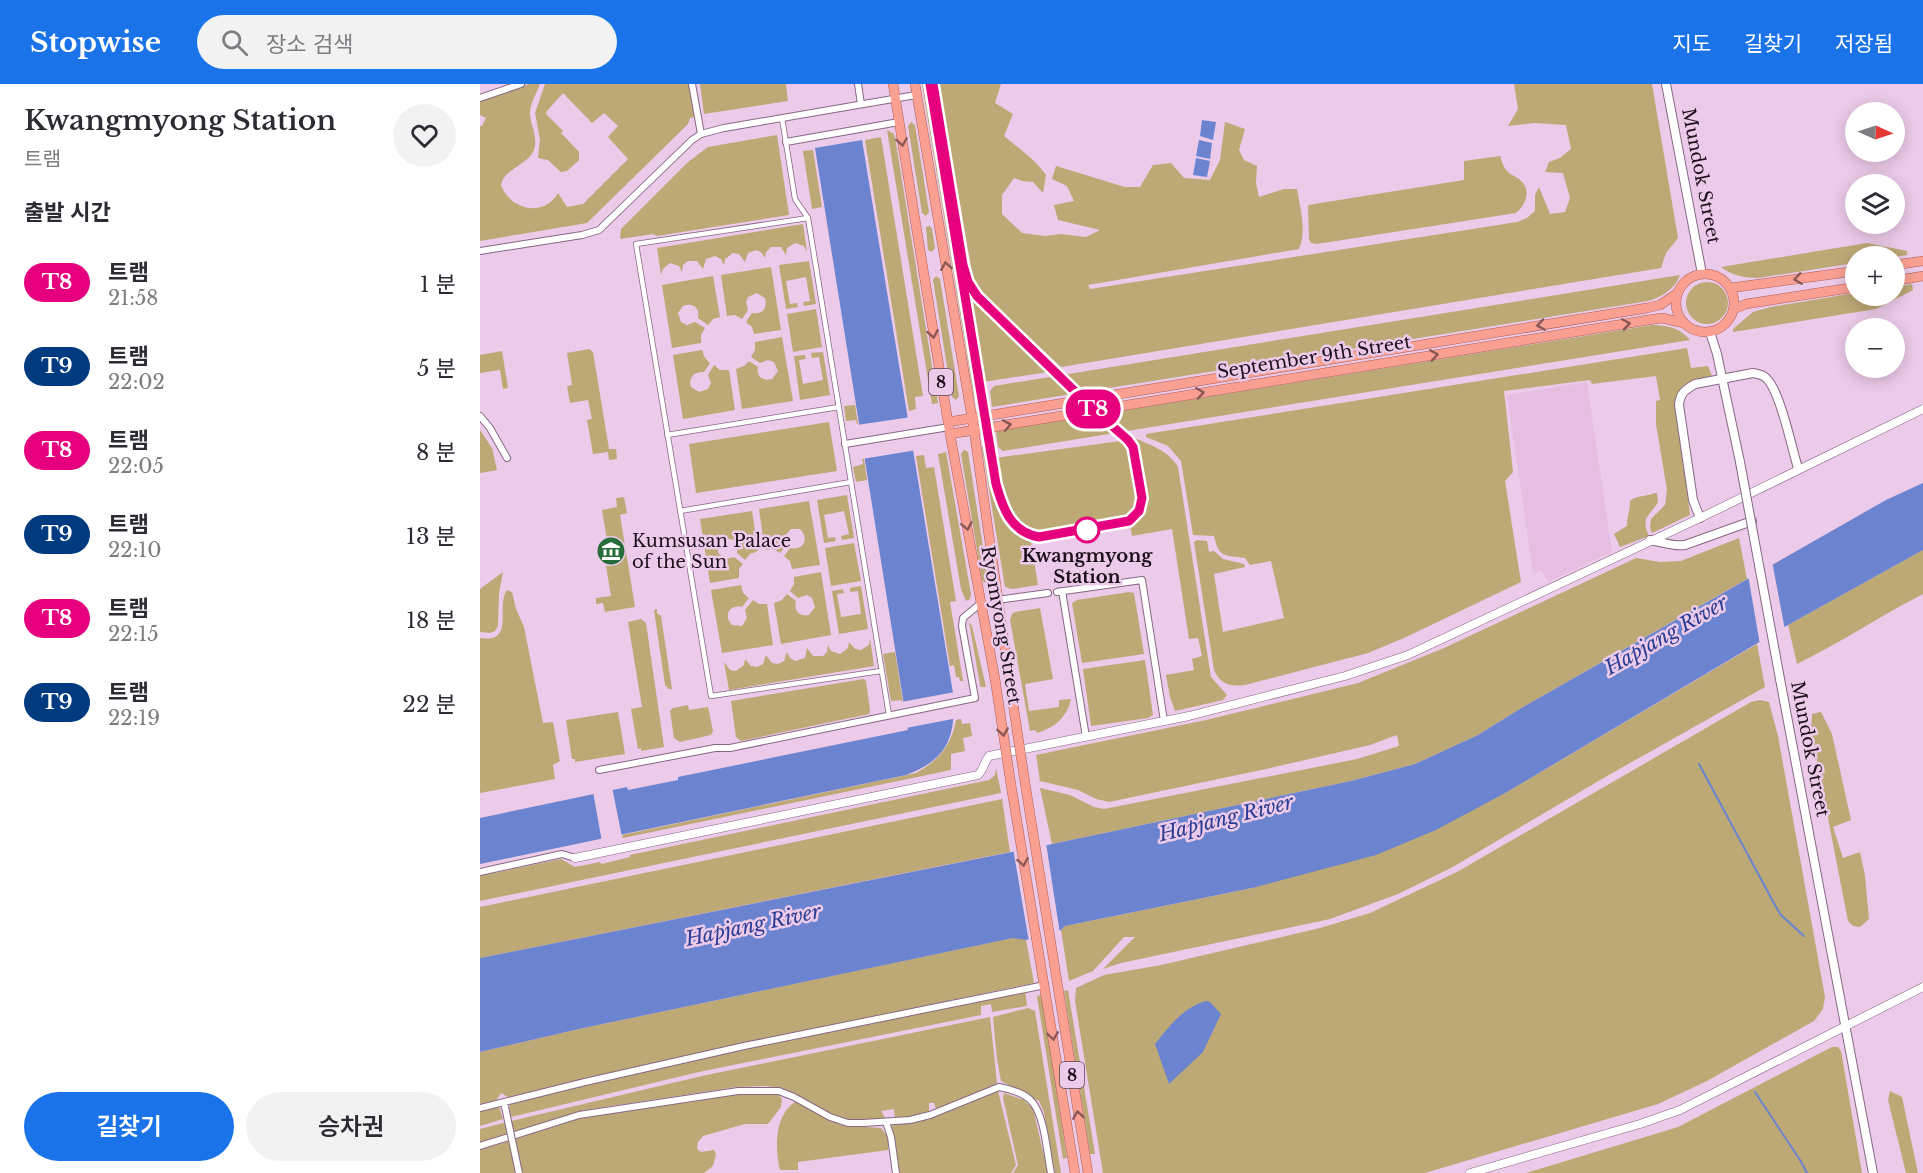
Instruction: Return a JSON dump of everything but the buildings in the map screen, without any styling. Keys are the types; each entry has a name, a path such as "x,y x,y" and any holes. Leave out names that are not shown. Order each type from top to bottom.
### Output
{"highway":[{"name":"Ryomyong Street","path":"893,84 949,428 995,679 1075,1173"},
{"name":"Ryomyong Street","path":"915,84 974,430 1008,677 1088,1173"},
{"path":"1905,263 1923,261"},
{"path":"1730,288 1845,272"},
{"path":"1702,274 1718,277 1730,288 1733,294 1734,309 1725,324 1710,332 1700,332 1684,323 1676,309 1678,293 1687,280 1702,274"},
{"path":"1905,279 1923,276"},
{"path":"1734,309 1746,304 1845,289"},
{"name":"September 9th Street","path":"949,428 972,418 1647,308 1660,305 1678,293"},
{"name":"September 9th Street","path":"949,428 974,430 1648,320 1662,318 1684,323"}],"main road":[{"name":"Mundok Street","path":"1666,84 1702,274"},
{"name":"Mundok Street","path":"1710,332 1723,378 1752,521 1873,1173"},
{"path":"1700,518 1693,500 1679,405 1680,395 1686,388 1695,384 1753,373 1761,374 1768,379 1779,404 1798,468"},
{"path":"1650,540 1677,547 1752,521"}],"street":[{"path":"480,98 521,84"},
{"path":"692,84 700,134"},
{"path":"858,84 861,104"},
{"path":"480,251 582,235 599,230 700,134 916,95"},
{"path":"782,118 795,199 808,218 889,715"},
{"path":"786,141 899,122"},
{"path":"808,218 636,244 711,696 881,671"},
{"path":"667,435 839,407"},
{"path":"480,872 562,854 575,858 978,775 984,770 989,756 1164,721 1345,676 1408,655 1700,518 1798,468 1923,409"},
{"path":"480,416 490,428 507,458"},
{"path":"845,444 949,428"},
{"path":"680,511 851,482"},
{"path":"1086,736 1059,592 1142,580 1164,721"},
{"path":"997,600 1048,593"},
{"path":"598,770 715,748 730,748 975,698 963,618 981,603"},
{"path":"480,1108 789,1037 1044,982"},
{"path":"1470,1173 1640,1124 1680,1110 1923,987"},
{"path":"480,1146 579,1115 738,1091 779,1091 841,1122 886,1122 930,1115 999,1087 1032,1101 1041,1124 1051,1173"},
{"path":"504,1104 519,1173"},
{"path":"886,1122 891,1137 896,1173"}],"shaded area":[{"path":"529,84 540,84 530,111 535,147 525,161 506,175 501,185 505,194 512,200 528,208 544,206 558,193 567,207 583,204 628,159 608,137 618,126 604,113 592,123 563,93 546,114 579,152 579,160 567,171 561,172 548,160 538,158 540,139 535,113 545,84 689,84 694,117 690,118 688,124 587,223 480,241 480,126 486,118 480,115 480,101"},
{"path":"700,84 786,84 788,101 704,114"},
{"path":"922,84 929,84 980,397 974,398"},
{"path":"939,84 1001,84 995,103 1013,114 1004,136 1032,159 1046,175 1043,193 1033,182 1014,178 1002,195 1002,214 1022,233 1086,237 1100,230 1058,220 1054,205 1074,201 1067,186 1052,179 1056,166 1125,187 1140,187 1153,165 1171,163 1184,178 1210,180 1220,160 1225,122 1245,129 1239,150 1244,160 1257,166 1256,183 1259,197 1284,189 1297,189 1303,227 1299,249 1088,285 1090,289 1517,222 1527,218 1535,211 1535,195 1539,187 1550,214 1565,212 1570,198 1563,173 1545,172 1549,162 1560,158 1571,149 1566,125 1534,123 1508,126 1518,109 1514,84 1652,84 1678,238 1666,253 1661,268 1061,367 981,292 973,278"},
{"path":"911,122 915,125 929,212 926,216 922,213 908,126"},
{"path":"887,130 895,137 938,403 932,404"},
{"path":"777,135 789,215 657,236 653,234 620,239 621,229 688,162 708,147"},
{"path":"881,137 923,396 915,397 916,409 909,411 865,140"},
{"path":"813,150 822,207 812,209 803,151"},
{"path":"1500,156 1506,170 1520,180 1526,189 1526,198 1516,213 1317,244 1311,243 1309,239 1308,205 1464,180 1464,161"},
{"path":"803,224 807,252 804,246 795,243 787,248 786,255 781,247 771,247 766,252 765,258 757,250 748,253 745,262 739,254 733,253 725,259 724,265 721,259 715,256 706,259 703,269 697,261 688,261 683,265 682,272 679,266 670,263 663,269 661,275 657,248"},
{"path":"930,226 935,248 932,252 928,250 926,227"},
{"path":"1867,243 1882,246 1849,246"},
{"path":"1845,247 1845,265 1758,278 1738,276 1721,267"},
{"path":"809,261 816,304 804,306 803,302 810,301 806,277 786,281 790,304 797,303 798,307 786,309 779,265"},
{"path":"771,267 781,330 754,334 752,327 746,322 752,313 759,313 763,310 766,305 765,298 757,293 748,297 746,302 748,310 742,319 735,315 727,316 721,275"},
{"path":"1680,275 1667,292 1648,301 992,407 990,391 994,386"},
{"path":"713,276 720,317 713,319 708,325 698,318 698,311 695,307 683,306 678,313 681,322 687,325 695,322 705,328 701,335 701,343 672,348 662,285"},
{"path":"936,276 940,279 959,396 956,400 952,397 933,280"},
{"path":"1707,282 1722,288 1728,303 1722,318 1707,324 1692,318 1686,303 1692,288"},
{"path":"1912,284 1913,290 1905,294 1905,285"},
{"path":"972,294 1054,371 983,382 970,298"},
{"path":"1845,295 1845,306 1882,306 1876,309 1733,332 1733,329 1753,312"},
{"path":"816,309 822,347 793,352 787,314"},
{"path":"1652,325 1673,328 1690,340 1003,451 998,447 996,431"},
{"path":"782,337 793,401 742,409 736,369 749,361 758,367 761,378 772,379 778,371 774,362 768,360 760,363 751,357 755,350 755,342"},
{"path":"1687,348 1691,368 1708,366 1712,376 1684,385 1676,402 1690,515 1652,533 1651,519 1665,505 1667,490 1656,424 1656,401 1660,400 1656,376 1592,384 1590,380 1504,391 1513,472 1505,481 1521,582 1368,653 1245,685 1226,684 1216,675 1194,542 1207,541 1209,552 1214,551 1223,559 1244,564 1245,567 1214,574 1223,632 1284,618 1271,561 1250,565 1245,558 1227,556 1220,552 1214,536 1193,535 1181,461 1168,446 1146,437 1146,434"},
{"path":"589,349 593,352 609,449 616,449 617,459 609,460 608,452 593,454 587,420 592,419 588,400 570,403 567,386 572,385 567,353"},
{"path":"702,350 710,363 704,372 693,376 690,381 691,387 699,392 708,389 711,383 708,375 714,365 720,370 729,370 735,410 683,419 673,355"},
{"path":"502,351 508,388 503,389 500,370 480,373 480,355"},
{"path":"823,352 830,395 800,400 794,356 805,355 806,359 799,360 803,384 823,380 819,357 812,358 811,353"},
{"path":"1587,382 1612,552 1548,582 1541,570 1533,573 1507,395"},
{"path":"855,405 858,424 856,420 846,421 844,406"},
{"path":"829,422 837,471 696,493 689,444"},
{"path":"480,430 492,448 497,470 480,473"},
{"path":"1134,438 1165,453 1178,467 1211,677 1227,695 1223,700 1175,711 1170,697 1166,675 1194,670 1192,659 1202,656 1198,638 1189,639 1172,529 1132,536 1130,525 1141,515 1146,497 1145,477"},
{"path":"1120,441 1128,442 1138,492 1136,506 1127,517 1040,531 1027,529 1017,520 1004,487 999,486 995,458"},
{"path":"988,446 994,485 1002,513 1010,528 1031,542 1038,585 1012,589 1005,587 982,447"},
{"path":"964,450 968,452 988,579 985,583 982,580 961,454"},
{"path":"946,452 971,594 970,599 966,601 961,589 938,454"},
{"path":"924,455 926,468 934,467 956,601 950,602 963,681 956,677 954,665 950,666 916,456"},
{"path":"862,459 864,459 867,480 856,482 853,467 863,464"},
{"path":"1657,493 1658,502 1647,517 1645,525 1649,536 1620,547 1614,534 1627,526 1630,501"},
{"path":"847,495 854,538 842,540 841,536 849,534 844,511 824,515 828,538 835,537 836,541 824,543 817,500"},
{"path":"624,497 627,513 620,515 635,607 605,612 603,603 596,604 596,598 611,596 606,566 617,564 613,545 608,546 602,510 617,507 616,498"},
{"path":"809,501 820,565 792,569 790,561 784,556 790,548 802,546 805,540 803,533 800,529 791,529 785,536 787,545 780,553 774,549 765,550 759,509"},
{"path":"752,511 758,551 750,554 745,560 737,553 735,542 729,539 722,541 719,544 718,553 726,559 734,557 743,564 739,569 739,578 710,583 700,519"},
{"path":"1739,538 1747,579 1478,735 1415,764 1351,781 1052,844 1040,788 1070,795 1094,807 1104,809 1357,759 1399,746 1397,735 1370,745 1109,802 1096,799 1078,790 1040,781 1036,755 1206,720 1358,683 1444,648 1636,558 1660,562 1681,561"},
{"path":"854,543 861,581 831,586 825,548"},
{"path":"1923,550 1923,594 1797,664 1788,625"},
{"path":"503,572 499,593 498,626 490,633 480,632 480,589"},
{"path":"821,572 831,635 781,644 774,603 782,600 787,594 796,601 798,612 809,615 815,607 812,598 807,595 798,598 790,591 794,584 794,577"},
{"path":"741,585 743,593 749,598 742,607 731,609 728,615 729,622 732,625 742,626 747,618 745,610 753,600 759,604 767,604 773,645 722,653 711,590"},
{"path":"861,586 868,629 839,634 832,591 843,589 844,593 837,594 841,617 861,614 858,591 850,592 850,588"},
{"path":"507,590 512,592 524,627 543,723 553,722 560,761 553,765 555,779 480,793 480,638 491,638 498,635"},
{"path":"1134,593 1144,654 1082,663 1072,603 1077,600"},
{"path":"1040,608 1053,679 1025,684 1029,711 1059,707 1059,700 1071,699 1067,711 1059,721 1037,733 1035,730 1030,731 1010,620 1015,612"},
{"path":"657,609 657,613 661,616 672,689 665,685 654,610"},
{"path":"641,619 646,623 664,747 641,751 641,748 638,749 631,709 642,707 628,622"},
{"path":"969,622 972,626 986,687 980,685"},
{"path":"870,638 874,666 729,690 724,662 730,670 736,671 744,665 745,659 751,666 757,667 763,664 766,655 772,663 778,664 784,661 787,652 795,661 805,658 807,648 813,656 823,656 827,652 828,645 831,651 840,654 848,648 849,642 855,649 861,650 869,645"},
{"path":"1757,644 1765,687 1451,868 1398,894 1330,919 1121,963 1103,969 1135,937 1124,937 1093,971 1069,981 1061,930 1065,926 1252,888 1507,792"},
{"path":"895,652 903,702 901,700 891,701 883,654"},
{"path":"1145,660 1153,715 1148,718 1091,726 1083,669"},
{"path":"864,679 869,714 741,741 736,737 731,701"},
{"path":"1760,700 1769,702 1778,736 1825,997 1823,1009 1814,1021 1707,1081 1658,1104 1425,1173 1103,1173 1075,1001 1076,988 1104,975 1161,965 1320,928 1370,913 1457,872 1751,702"},
{"path":"688,705 689,710 708,707 713,731 711,735 680,742 674,738 670,711 673,708"},
{"path":"618,712 625,754 575,762 575,759 572,759 566,720"},
{"path":"1821,712 1832,734 1851,820 1833,827 1843,858 1860,852 1865,876 1869,919 1860,927 1853,926 1848,921 1811,731 1812,714"},
{"path":"961,719 962,724 970,723 972,736 963,738 965,751 951,754 951,770 623,838 622,835 916,773 943,751 951,737 956,720"},
{"path":"996,768 1001,793 480,901 480,876 561,859 575,867 600,862 601,864 630,857 630,855 989,780 995,775"},
{"path":"1002,799 1010,852 480,958 480,907"},
{"path":"1017,937 1026,940 1034,983 743,1044 516,1096 508,1097 501,1093 495,1102 480,1106 480,1052"},
{"path":"1025,990 1027,1006 992,1012 991,1004 981,1006 981,1015 699,1072 511,1117 509,1106 513,1102 745,1048"},
{"path":"1068,990 1095,1154 1090,1154 1064,991"},
{"path":"1042,995 1067,1158 1063,1159 1037,996"},
{"path":"1028,1008 1035,1011 1061,1173 1055,1173 1044,1112 1039,1101 1001,1081 993,1017"},
{"path":"990,1017 997,1084 940,1109 936,1109 934,1103 929,1103 929,1112 915,1116 895,1119 894,1109 881,1111 886,1119 842,1119 780,1088 736,1087 585,1110 480,1144 480,1129 499,1124 702,1076"},
{"path":"1832,1047 1838,1047 1841,1051 1862,1173 1526,1173 1678,1127"},
{"path":"998,1091 1016,1165 1011,1173 899,1173 890,1126 933,1117"},
{"path":"1890,1091 1902,1097 1918,1173 1906,1173 1888,1100"},
{"path":"778,1093 782,1099 781,1107 768,1124 745,1124 703,1136 698,1142 697,1149 701,1152 714,1150 716,1154 713,1166 704,1173 480,1173 480,1150 580,1118 737,1094"},
{"path":"1004,1093 1024,1100 1033,1109 1048,1173 1013,1173 1018,1165 1003,1098"},
{"path":"795,1102 841,1125 881,1128 888,1137 888,1150 798,1162 798,1170 780,1170 777,1152 778,1133 783,1115"},
{"path":"499,1106 503,1119 480,1126 480,1110"}],"water":[{"path":"1202,120 1216,122 1213,140 1200,136"},
{"path":"862,140 953,693 953,722 947,744 932,761 906,775 480,864 480,818 627,787 628,790 678,780 678,777 908,730 815,148"},
{"path":"1199,140 1212,143 1210,159 1196,156"},
{"path":"1196,158 1210,161 1207,177 1193,175"},
{"name":"Hapjang River","path":"1923,483 1923,550 1788,625 1507,792 1436,830 1376,855 1252,888 1065,926 1061,930 1026,940 1013,938 480,1052 480,958 1052,844 1351,781 1415,764 1478,735 1523,707 1886,500"},
{"path":"1206,1001 1210,1002 1221,1014 1203,1052 1169,1084 1155,1044 1184,1012"}],"pier":[{"path":"911,417 917,450 862,459 857,425"},
{"path":"1772,561 1785,630 1760,645 1748,575"},
{"path":"955,692 958,718 906,728 901,702"},
{"path":"612,787 622,837 602,842 593,792"},
{"path":"1046,843 1060,934 1029,942 1013,848"}],"waterway":[{"path":"1699,764 1776,907 1781,915 1804,936"},
{"path":"1755,1092 1807,1173"}],"tram line":[{"path":"930,84 996,484 1005,510 1021,530 1039,537 1129,521 1139,511 1142,498 1133,447 977,296 968,282 963,265 933,84"},
{"name":"T8","path":"930,84 996,484 1006,513 1018,529 1039,537 1129,521 1139,511 1142,498 1133,447 977,296 968,282 963,265 933,84"}],"place":[{"name":"Kwangmyong Station","path":"1087,530"},
{"name":"Kumsusan Palace of the Sun","path":"611,551"}]}
